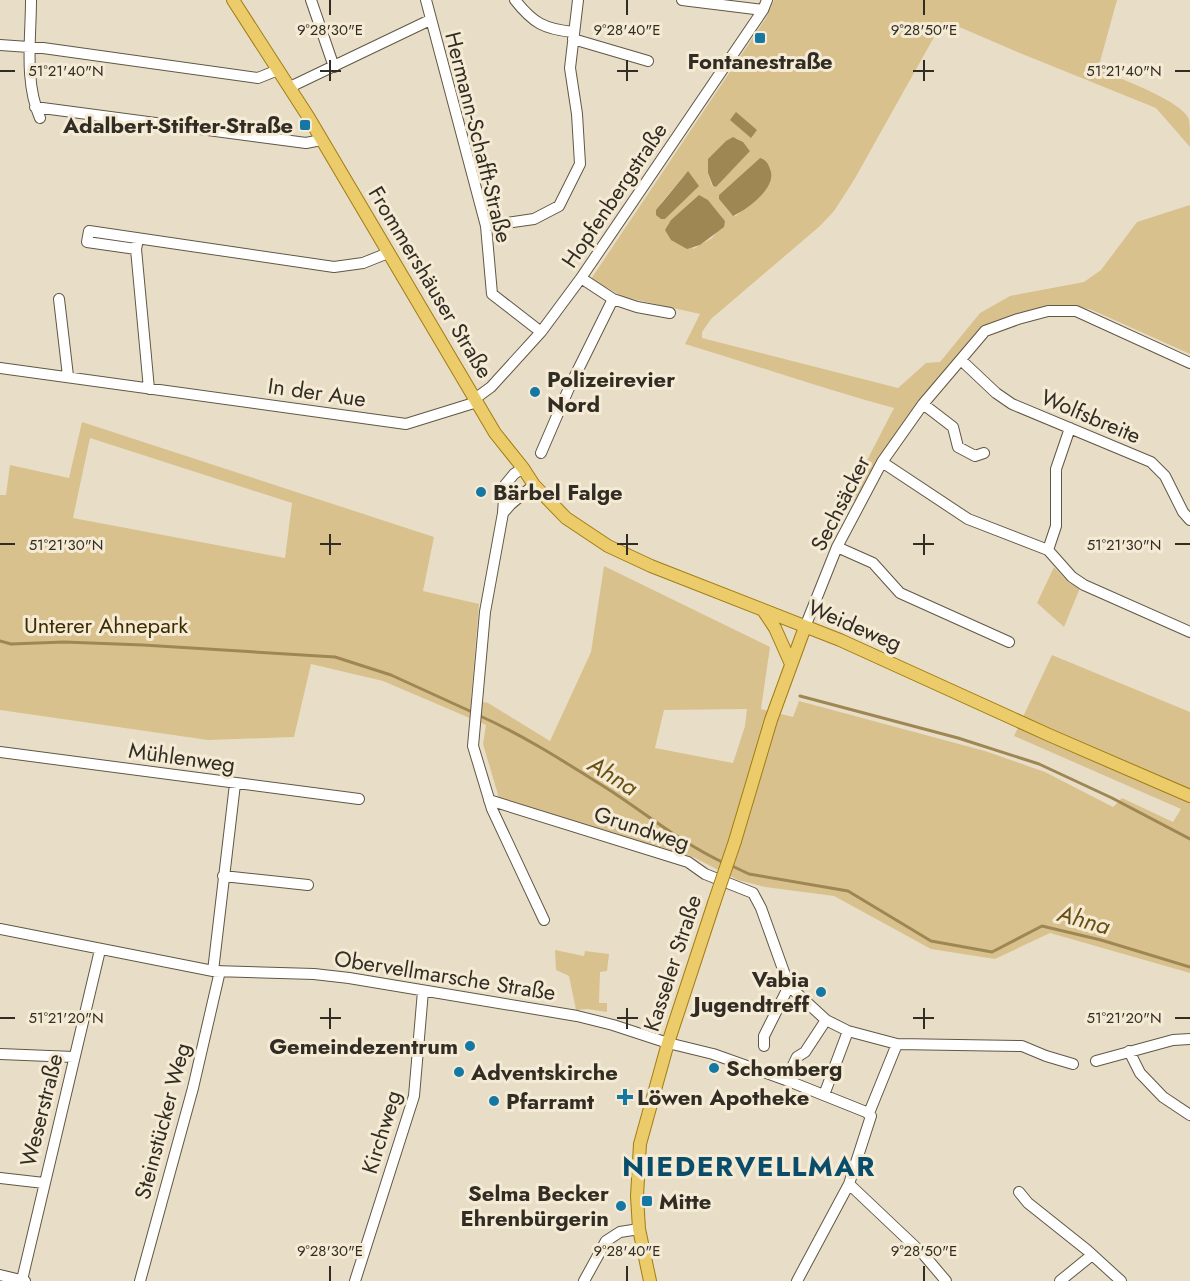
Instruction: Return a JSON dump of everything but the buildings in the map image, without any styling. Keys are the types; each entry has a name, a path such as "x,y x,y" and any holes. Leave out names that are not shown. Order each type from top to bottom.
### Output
{"main road":[{"name":"Frommershäuser Straße","path":"233,0 290,87 495,433 523,468"},
{"name":"Weideweg","path":"523,468 534,485 566,518 608,546 651,566 840,640 1190,796"},
{"path":"764,610 791,664"},
{"name":"Kasseler Straße","path":"650,1281 639,1229 637,1196 640,1144 668,1043 735,841 771,720 805,627"}],"street":[{"path":"31,0 29,47 35,106 40,118"},
{"path":"311,0 334,67"},
{"name":"Hermann-Schafft-Straße","path":"426,0 486,226 492,294 541,332"},
{"path":"515,0 528,16 543,27 648,61"},
{"path":"486,226 534,219 559,206 580,164 577,114 570,68 578,0"},
{"path":"682,0 765,5"},
{"name":"Hopfenbergstraße","path":"476,400 491,387 541,332 581,278 765,5"},
{"path":"290,87 430,20"},
{"path":"0,45 47,48 258,78 278,70"},
{"path":"35,106 306,143 321,140"},
{"path":"149,389 137,244 334,267 363,263 388,252"},
{"path":"581,278 613,298 637,307 670,313"},
{"path":"541,453 568,388 613,298"},
{"path":"59,299 68,376"},
{"name":"Sechsäcker","path":"805,627 837,547 882,462 924,404 985,332 1018,319 1048,311 1076,311 1190,363"},
{"name":"Wolfsbreite","path":"961,360 996,393 1012,404 1151,462 1165,476 1183,512 1190,520"},
{"name":"In der Aue","path":"0,368 406,424 476,400"},
{"path":"924,404 953,427 958,447 975,456 984,453"},
{"path":"1048,550 1056,526 1056,469 1070,428"},
{"path":"882,462 968,519 1048,550 1072,577 1084,585 1190,632"},
{"path":"523,468 514,474 505,485 503,513 484,612 473,746 489,800 544,920"},
{"path":"503,513 534,485"},
{"path":"837,547 873,563 900,593 1009,642"},
{"name":"Mühlenweg","path":"0,752 359,799"},
{"name":"Steinstücker Weg","path":"140,1281 193,1088 216,971 223,876 235,784"},
{"name":"Grundweg","path":"489,800 688,862 705,874 753,893 761,908 789,986"},
{"path":"223,876 308,885"},
{"name":"Obervellmarsche Straße","path":"0,929 216,971 314,974 577,1016 713,1054 870,1113"},
{"name":"Weserstraße","path":"24,1281 44,1183 100,950"},
{"path":"764,1046 764,1036 789,986 826,1020 848,1031 897,1044 1022,1046 1073,1064"},
{"name":"Kirchweg","path":"355,1281 414,1096 423,991"},
{"path":"786,1080 797,1057 805,1052 826,1020"},
{"path":"824,1095 848,1031"},
{"path":"1096,1061 1173,1040 1190,1039"},
{"path":"797,1281 849,1184 870,1113 897,1044"},
{"path":"1129,1052 1140,1074 1163,1097 1190,1115"},
{"path":"0,1054 74,1057"},
{"path":"0,1178 44,1183"},
{"path":"849,1184 924,1255 946,1281"},
{"path":"1019,1192 1028,1203 1121,1281"},
{"path":"584,1281 606,1241 620,1232 639,1229"},
{"path":"1060,1281 1092,1255"},
{"path":"0,1275 24,1281"}],"green space":[{"path":"774,0 1117,0 1098,69 1162,97 1184,112 1189,119 1190,147 1156,108 950,23 938,30 854,180 834,211 820,226 711,319 702,332 702,338 898,388 926,363 940,362 980,313 1010,296 1084,282 1101,270 1137,222 1190,205 1190,354 1092,310 1073,305 1048,306 986,326 856,501 847,499 894,408 685,344 700,314 624,297 591,279 766,18","holes":["737,138 750,150 716,187 712,186 708,173","760,158 766,189 736,216 731,214 719,199 719,195","687,172 678,206 665,219 661,203","708,200 725,221 712,238 693,249"]},
{"name":"Unterer Ahnepark","path":"82,422 434,537 423,591 479,604 471,699 488,703 550,741 591,652 604,566 770,647 761,709 793,717 799,701 985,751 1045,772 1113,807 1122,798 1173,822 1181,809 1014,736 1052,655 1190,712 1190,973 1050,933 995,959 931,949 834,896 765,887 738,880 693,857 499,798 483,744 486,725 383,681 311,664 294,737 208,740 0,710 0,495 6,495 10,465 69,478","holes":["90,438 292,503 285,558 73,518","747,709 745,726 733,763 655,748 664,710"]},
{"path":"1054,567 1069,583 1080,588 1064,627 1037,603"},
{"path":"555,950 584,956 585,951 609,954 607,971 600,972 599,1003 607,1003 607,1012 576,1010 569,976 556,970"}],"shaded area":[{"path":"736,112 757,130 751,138 730,120"},
{"path":"733,137 743,142 750,151 716,187 713,186 708,173 708,159"},
{"path":"760,158 768,163 770,183 760,197 733,216 719,199 719,195"},
{"path":"688,171 699,186 665,219 661,219 656,215 656,210"},
{"path":"699,195 708,200 725,221 724,227 700,245 687,249 671,240 665,230 671,220"}],"waterway":[{"name":"Ahna","path":"0,641 11,644 64,642 143,645 335,657 391,675 472,712"},
{"path":"800,696 958,738 1039,764 1112,798 1190,839"},
{"name":"Ahna","path":"478,715 513,732 562,761 680,838 724,863"},
{"name":"Ahna","path":"730,865 749,874 848,891 931,941 992,952 1042,926 1101,940 1190,967"}],"place":[{"name":"Fontanestraße","path":"760,38"},
{"name":"Adalbert-Stifter-Straße","path":"305,125"},
{"name":"Polizeirevier Nord","path":"535,392"},
{"name":"Bärbel Falge","path":"481,492"},
{"name":"Vabia Jugendtreff","path":"821,992"},
{"name":"Gemeindezentrum","path":"470,1046"},
{"name":"Schomberg","path":"714,1068"},
{"name":"Adventskirche","path":"459,1072"},
{"name":"Löwen Apotheke","path":"625,1097"},
{"name":"Pfarramt","path":"494,1101"},
{"name":"Mitte","path":"647,1201"},
{"name":"Selma Becker Ehrenbürgerin","path":"621,1206"}],"district":[{"name":"NIEDERVELLMAR","path":"749,1166"}]}
